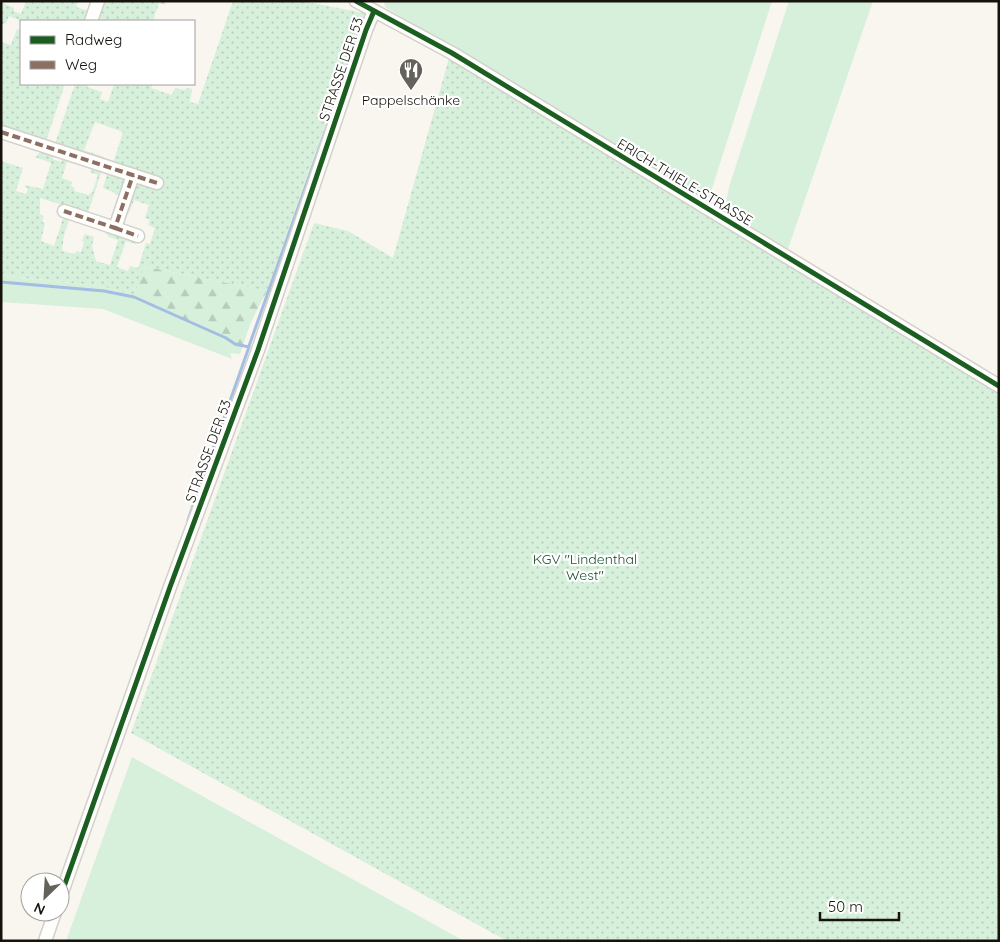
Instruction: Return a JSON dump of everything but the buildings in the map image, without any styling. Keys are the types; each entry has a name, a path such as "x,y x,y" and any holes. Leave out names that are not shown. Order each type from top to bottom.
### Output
{"street":[{"path":"91,20 98,1"},
{"name":"ERICH-THIELE-STRASSE","path":"356,1 452,53 999,386"},
{"name":"STRASSE DER 53","path":"69,872 170,587 258,350 284,268 374,11"},
{"path":"1,132 157,183"},
{"path":"115,228 133,175"},
{"path":"64,211 138,236"},
{"path":"45,941 52,922"}],"green space":[{"path":"26,1 78,1 76,7 89,11 85,20 20,21 9,16 6,23 1,25 1,2 14,8 14,11 21,14"},
{"path":"102,1 166,1 165,5 159,3 153,20 104,20 98,18"},
{"path":"233,1 302,1 364,13 267,291 144,266 134,296 106,287 1,275 1,161 23,168 16,191 26,194 28,188 25,185 43,189 51,163 35,157 42,150 54,154 53,159 61,162 63,157 68,159 62,178 72,182 71,186 75,188 74,191 89,195 92,193 98,175 90,172 92,166 102,170 88,213 40,198 40,214 44,216 42,222 45,223 41,241 54,246 64,215 70,217 64,235 62,251 75,254 76,251 81,252 85,234 94,237 92,246 96,261 110,265 118,240 109,237 105,232 106,229 137,240 136,244 126,241 117,267 128,271 130,266 138,268 146,243 150,244 155,228 148,225 150,220 145,218 149,205 134,200 129,213 125,211 134,185 113,163 123,132 95,122 84,150 104,157 103,160 55,144 75,85 88,85 87,87 102,92 100,99 108,102 114,85 152,85 151,88 172,95 175,88 184,90 187,88 192,89 190,102 198,104"},
{"path":"384,1 772,1 708,201 385,7"},
{"path":"789,1 873,1 788,249 732,215 726,202 729,187"},
{"path":"364,13 366,19 272,294 267,291"},
{"path":"17,29 20,30 20,85 65,85 46,141 1,126 1,42 11,45"},
{"name":"KGV \"Lindenthal West\"","path":"449,58 999,394 999,941 507,941 131,733 314,223 348,231 393,258"},
{"path":"111,173 124,180 120,195 115,195 115,193 103,188 107,174"},
{"path":"143,266 267,291 251,322 240,354 230,353 228,346 220,337 134,296"},
{"path":"1,275 106,287 134,296 220,337 228,346 232,359 103,309 1,302"},
{"path":"132,757 464,941 66,941"}],"waterway":[{"path":"249,346 325,132"},
{"path":"1,282 104,291 134,297 226,338 235,344 249,347 188,520"}],"marked path":[{"path":"1,132 157,183"},
{"path":"64,211 115,228 133,175"},
{"path":"115,228 138,236"}],"cycle path":[{"path":"356,1 452,53 999,386"},
{"path":"69,872 170,587 258,350 374,11"}],"place":[{"name":"Pappelschänke","path":"411,91"}]}
